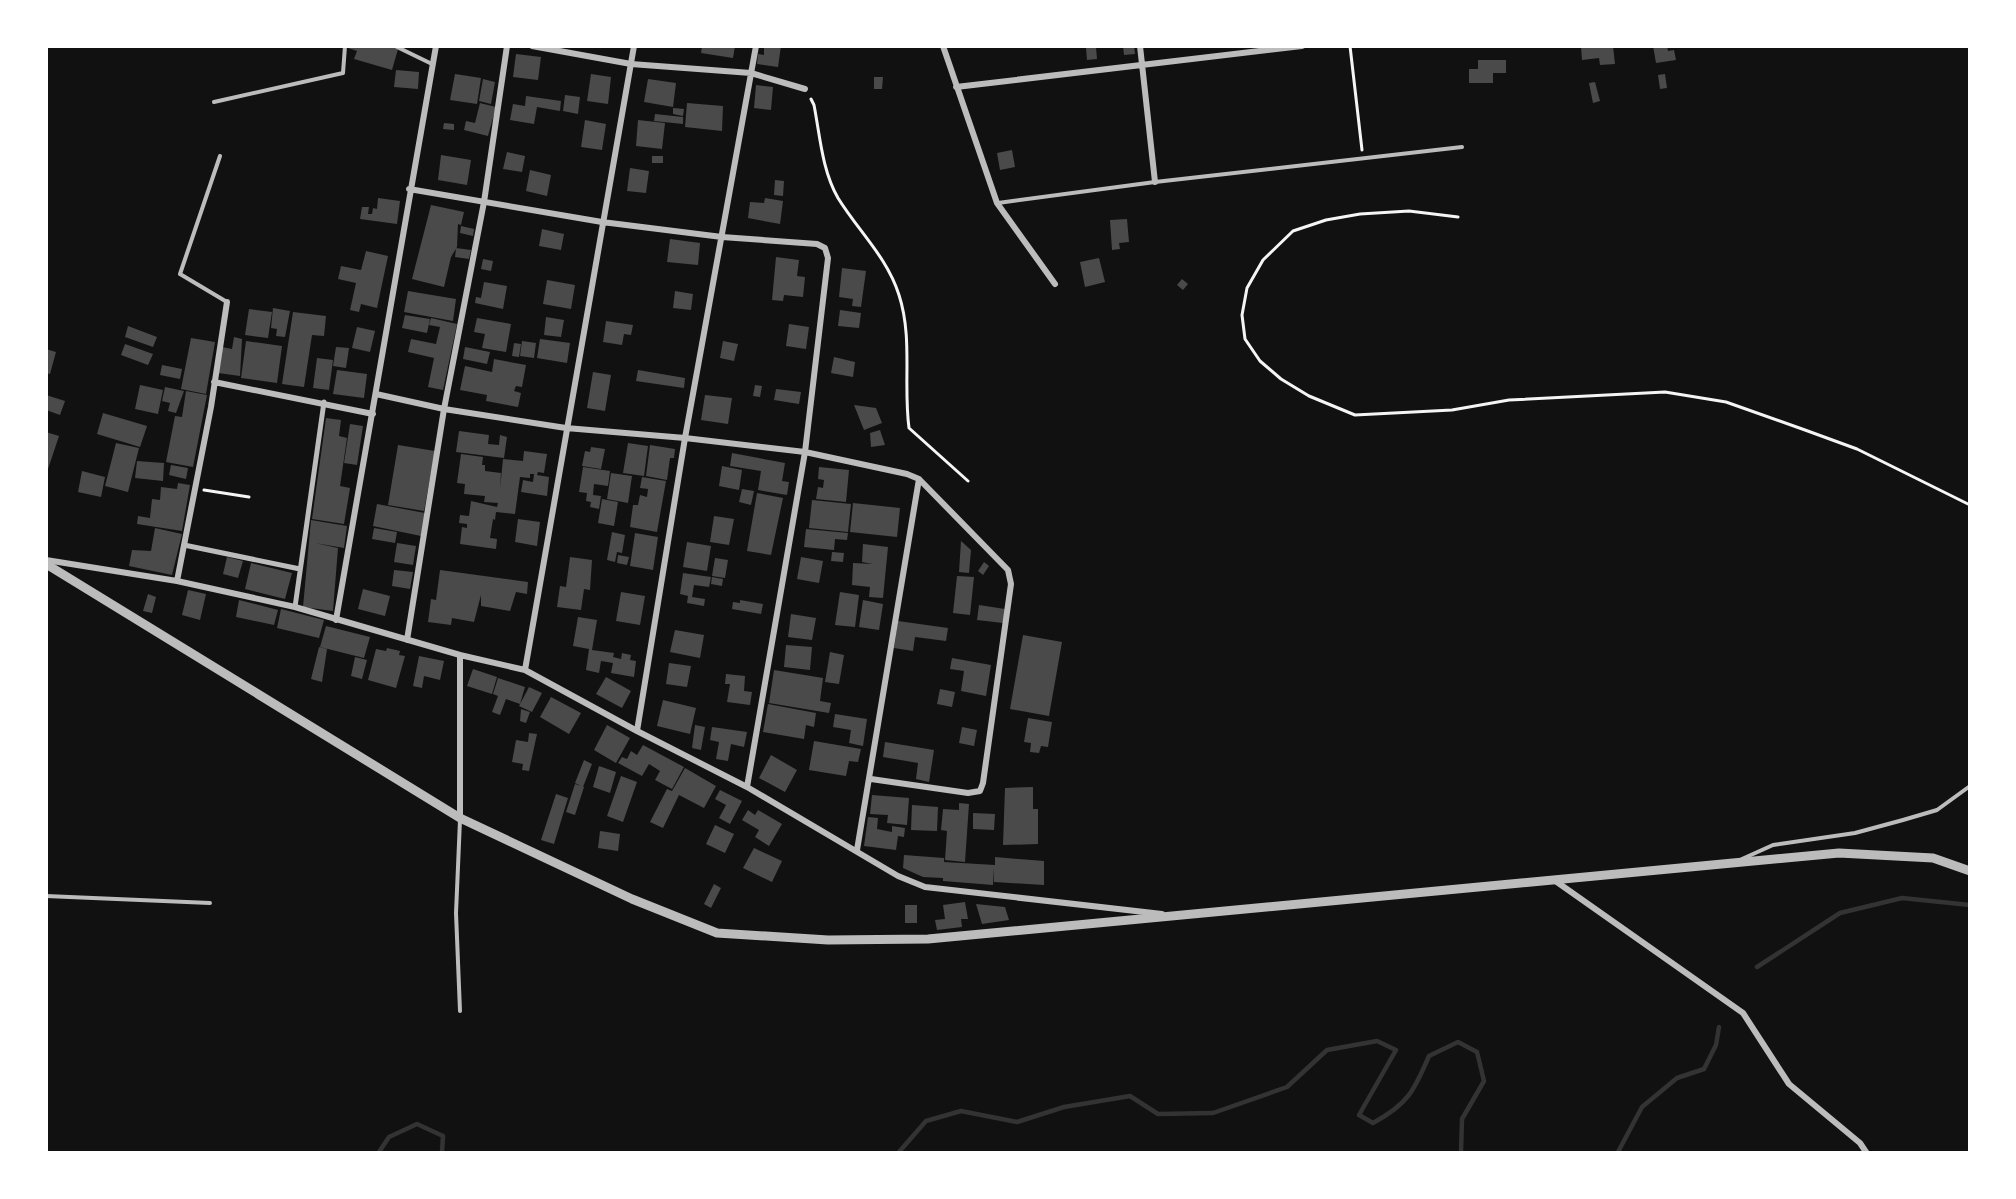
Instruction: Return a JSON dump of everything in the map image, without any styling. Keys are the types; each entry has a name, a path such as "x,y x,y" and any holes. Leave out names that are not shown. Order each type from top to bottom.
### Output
{"street":[{"path":"336,620 374,414 409,189 436,46"},
{"path":"407,640 444,409 484,202 507,46"},
{"path":"532,46 631,64 751,73 805,89"},
{"path":"525,670 634,46"},
{"path":"637,731 685,438 756,46"},
{"path":"943,46 997,203 1055,284"},
{"path":"1140,46 1155,182"},
{"path":"956,87 1302,46"},
{"path":"409,189 602,222 722,237 817,244 825,248 828,258 805,452 747,787"},
{"path":"177,581 227,302"},
{"path":"214,382 324,402 374,414"},
{"path":"376,394 444,409 566,428 685,438 805,452 919,479 1008,570 1011,584 983,783 980,791 968,793 871,778"},
{"path":"295,607 324,402"},
{"path":"857,850 871,778 919,479"},
{"path":"184,545 300,569"},
{"path":"46,562 177,581 295,607 460,655 525,670 747,787 898,876 925,887 1172,915"},
{"path":"46,562 460,818 632,900 717,933 828,940 928,939 1839,853 1933,858 1970,871"},
{"path":"460,655 460,818"},
{"path":"1552,879 1743,1013 1789,1084 1860,1143 1866,1152"}],"lane":[{"path":"214,102 343,73 345,46"},
{"path":"395,46 432,64"},
{"path":"997,203 1155,182 1462,147"},
{"path":"220,156 180,274 227,302"},
{"path":"1734,863 1773,845 1856,833 1936,810 1970,786"},
{"path":"460,818 456,913 460,1011"},
{"path":"46,896 210,903"}],"path":[{"path":"1350,46 1363,157"},
{"path":"805,89 814,105 825,164 837,196 874,244 900,296 907,330 905,402 909,428 968,481"},
{"path":"1458,217 1409,211 1360,214 1326,220 1293,231 1263,261 1247,288 1242,315 1245,339 1260,361 1281,379 1309,396 1355,415 1452,410 1509,400 1665,392 1726,402 1857,449 1970,505"},
{"path":"194,489 249,497"}],"building":[{"path":"388,46 398,49 392,70 354,59 357,51 345,47"},
{"path":"702,46 735,46 733,58 701,53"},
{"path":"764,46 781,46 778,67 757,64 758,54 764,55"},
{"path":"1123,46 1134,46 1135,54 1124,55"},
{"path":"1581,46 1613,46 1615,64 1600,65 1599,58 1582,60"},
{"path":"1653,46 1667,46 1668,51 1674,50 1676,60 1656,63"},
{"path":"1096,47 1097,59 1087,60 1086,48"},
{"path":"516,54 541,57 538,80 513,77"},
{"path":"1478,60 1506,60 1506,73 1493,73 1493,83 1469,83 1469,69 1478,69"},
{"path":"396,70 419,72 418,89 394,87"},
{"path":"455,74 481,78 477,104 450,100"},
{"path":"591,74 611,77 608,104 587,101"},
{"path":"1665,74 1667,88 1660,89 1658,75"},
{"path":"874,77 883,77 882,89 874,89"},
{"path":"483,79 495,82 491,104 479,101"},
{"path":"648,79 676,83 673,107 644,102"},
{"path":"1595,82 1600,101 1593,103 1589,83"},
{"path":"756,85 773,87 771,110 754,108"},
{"path":"565,95 580,97 578,114 563,111"},
{"path":"526,96 561,101 560,111 537,107 534,124 510,120 513,104 525,106"},
{"path":"480,103 496,107 488,136 464,130 466,121 475,123"},
{"path":"687,103 723,106 722,131 685,127"},
{"path":"673,108 684,109 683,116 673,114"},
{"path":"655,114 683,117 683,124 654,121"},
{"path":"585,120 606,124 602,150 581,147"},
{"path":"638,120 665,123 662,149 636,146"},
{"path":"444,123 454,124 454,130 443,129"},
{"path":"1012,150 1015,167 1000,170 997,153"},
{"path":"507,152 525,156 522,172 503,169"},
{"path":"441,155 471,160 467,185 438,180"},
{"path":"652,156 663,156 663,163 652,163"},
{"path":"630,168 649,171 646,193 627,191"},
{"path":"530,170 551,175 547,196 526,191"},
{"path":"775,180 784,181 783,196 774,195"},
{"path":"378,198 400,201 397,224 360,219 362,207 369,207 368,214 372,214 373,208 377,209"},
{"path":"765,198 783,201 780,224 748,218 750,202 764,203"},
{"path":"431,205 464,212 461,225 458,224 457,247 451,257 444,287 412,279"},
{"path":"1127,219 1129,242 1119,243 1120,249 1112,250 1110,220"},
{"path":"461,226 474,229 473,236 460,233"},
{"path":"542,229 564,234 561,250 539,246"},
{"path":"670,239 700,243 698,265 667,262"},
{"path":"456,248 471,250 469,259 455,257"},
{"path":"366,251 388,256 377,308 361,304 359,312 350,310 356,283 338,279 341,266 361,270"},
{"path":"776,257 799,260 797,276 805,277 803,297 784,295 783,301 772,300"},
{"path":"1099,258 1105,282 1085,287 1080,262"},
{"path":"483,259 493,261 491,271 481,269"},
{"path":"842,268 866,271 861,307 852,306 853,299 839,297"},
{"path":"1182,279 1188,284 1183,290 1177,285"},
{"path":"547,280 575,285 571,309 543,304"},
{"path":"484,282 507,286 503,309 475,303 476,297 481,298"},
{"path":"408,291 456,299 453,321 404,312"},
{"path":"675,291 693,294 691,310 673,308"},
{"path":"273,308 290,311 285,337 276,336 277,329 271,328"},
{"path":"249,309 272,312 268,338 245,335"},
{"path":"840,310 861,313 859,328 838,326"},
{"path":"293,312 326,316 324,336 312,335 304,387 282,384"},
{"path":"405,315 430,319 427,333 402,328"},
{"path":"546,317 564,320 561,337 544,335"},
{"path":"431,318 457,324 443,390 428,387 434,358 408,352 411,339 436,344 440,327 429,325"},
{"path":"477,318 511,324 506,352 482,348 485,334 474,332"},
{"path":"606,321 633,325 631,335 624,334 622,345 603,342"},
{"path":"789,324 809,327 806,349 786,346"},
{"path":"128,326 157,337 153,347 125,337"},
{"path":"357,327 375,331 370,352 352,348"},
{"path":"234,337 242,339 240,376 218,373 222,347 232,349"},
{"path":"191,338 215,342 206,394 181,389"},
{"path":"540,339 570,343 567,363 537,358"},
{"path":"246,341 282,346 277,383 241,378"},
{"path":"522,341 536,343 534,358 520,356"},
{"path":"723,341 738,344 734,361 720,358"},
{"path":"514,343 521,344 519,357 512,356"},
{"path":"125,344 153,354 148,365 121,355"},
{"path":"336,347 349,348 346,368 333,366"},
{"path":"465,347 490,352 487,364 463,359"},
{"path":"46,349 56,352 50,374 46,373"},
{"path":"834,357 855,362 853,377 831,373"},
{"path":"317,358 333,360 329,390 313,388"},
{"path":"494,359 526,365 522,387 516,386 514,391 521,393 518,407 486,401 487,395 460,390 465,366 492,372"},
{"path":"162,365 182,369 180,379 160,375"},
{"path":"337,370 367,374 364,398 333,394"},
{"path":"638,370 685,378 684,388 636,381"},
{"path":"593,372 611,375 605,411 587,408"},
{"path":"140,385 163,390 158,414 135,409"},
{"path":"755,385 762,386 760,397 753,396"},
{"path":"165,387 184,391 176,413 168,411 170,403 162,401"},
{"path":"776,389 801,392 799,404 774,400"},
{"path":"186,391 207,395 193,467 166,462 175,416 182,417"},
{"path":"46,395 65,401 60,415 46,410"},
{"path":"705,395 732,398 728,424 701,420"},
{"path":"854,405 876,408 882,423 864,430"},
{"path":"103,413 147,426 140,447 97,434"},
{"path":"326,418 341,420 339,436 347,438 340,486 350,488 344,524 312,519"},
{"path":"350,424 363,426 357,465 344,463"},
{"path":"880,430 885,445 871,447 870,433"},
{"path":"459,431 489,435 488,444 499,445 500,435 507,437 504,458 456,452"},
{"path":"46,432 59,436 47,472 46,471"},
{"path":"116,443 139,448 128,492 105,486"},
{"path":"628,443 648,446 644,476 623,473"},
{"path":"398,445 435,451 424,511 388,505"},
{"path":"650,445 675,449 674,458 670,458 667,480 646,476"},
{"path":"591,447 605,449 601,469 582,466 585,451 590,452"},
{"path":"524,451 547,454 544,473 538,472 537,475 549,477 547,496 521,492 523,480 533,482 534,474 530,474 530,478 520,477 515,514 496,512 495,520 493,519 490,538 497,539 496,549 460,544 462,527 467,528 467,524 459,523 460,515 469,516 471,501 497,507 498,503 484,502 485,496 464,494 465,484 457,483 461,454 483,457 482,465 485,465 485,471 501,473 500,489 503,459 523,461"},
{"path":"732,453 785,463 782,481 789,482 787,495 758,490 761,471 730,466"},
{"path":"137,461 164,463 163,481 135,478"},
{"path":"171,465 188,468 186,479 169,475"},
{"path":"722,466 742,470 739,490 719,486"},
{"path":"583,467 610,471 608,486 594,484 593,495 601,496 599,509 590,507 591,502 586,501 587,493 579,492"},
{"path":"819,467 849,470 846,502 816,499 818,487 823,488 824,480 818,479"},
{"path":"82,471 105,477 101,497 78,492"},
{"path":"611,473 632,476 628,503 607,499"},
{"path":"642,477 666,481 657,532 630,527 633,505 638,505 640,495 647,497 648,489 640,488"},
{"path":"178,483 190,485 182,531 137,524 138,516 150,518 152,499 160,500 161,487 177,489"},
{"path":"742,489 754,491 751,505 739,502"},
{"path":"757,493 783,498 771,555 747,551"},
{"path":"602,499 618,502 614,526 598,523"},
{"path":"812,500 851,504 848,532 809,528"},
{"path":"853,503 900,508 897,537 850,532"},
{"path":"377,504 425,513 421,536 373,526"},
{"path":"714,516 734,519 729,545 710,542"},
{"path":"518,519 540,522 537,546 515,542"},
{"path":"311,520 347,526 344,548 315,543 338,548 333,611 303,607"},
{"path":"155,528 182,534 172,575 129,566 132,550 151,551"},
{"path":"374,528 397,532 395,543 372,539"},
{"path":"806,529 848,533 847,540 835,539 834,550 804,547"},
{"path":"612,532 625,535 622,553 617,552 615,562 607,560"},
{"path":"635,533 658,537 653,570 630,566"},
{"path":"961,541 971,550 969,573 959,572"},
{"path":"687,542 711,546 707,571 683,567"},
{"path":"397,543 416,546 413,565 394,562"},
{"path":"863,544 888,547 883,598 869,597 870,587 852,585 853,563 873,564 862,562"},
{"path":"832,552 844,553 843,562 831,561"},
{"path":"618,555 629,557 627,565 617,563"},
{"path":"227,557 243,561 238,578 223,574"},
{"path":"570,557 592,560 590,590 584,589 581,610 557,607 560,586 566,587"},
{"path":"801,557 823,561 819,583 797,579"},
{"path":"715,558 728,560 725,578 712,576"},
{"path":"984,562 989,566 983,575 978,571"},
{"path":"251,563 292,573 285,599 245,589"},
{"path":"394,570 413,572 410,589 392,586"},
{"path":"440,570 528,582 527,594 516,592 510,611 481,606 481,595 474,622 452,618 451,625 428,622 431,599 436,600"},
{"path":"683,573 711,577 709,587 694,585 692,597 705,599 704,606 687,603 688,596 680,594"},
{"path":"957,576 974,577 970,615 953,613"},
{"path":"712,577 723,579 722,586 711,584"},
{"path":"363,589 390,596 385,616 358,609"},
{"path":"188,590 206,594 200,620 182,615"},
{"path":"621,592 645,596 640,625 616,621"},
{"path":"840,592 859,595 855,627 835,625"},
{"path":"148,594 156,597 152,613 143,611"},
{"path":"239,600 278,610 274,625 236,617"},
{"path":"740,600 763,604 761,614 732,609 733,602 740,603"},
{"path":"863,600 883,604 879,630 859,627"},
{"path":"979,605 1005,609 1003,623 977,620"},
{"path":"281,609 324,620 319,638 277,628"},
{"path":"791,614 816,618 812,640 788,637"},
{"path":"578,617 597,620 592,650 614,653 613,657 621,659 622,653 631,655 630,660 636,661 634,677 611,673 613,663 601,661 599,673 586,670 589,649 573,646"},
{"path":"898,621 948,628 946,641 915,637 913,651 894,648"},
{"path":"326,626 370,637 364,658 320,647"},
{"path":"675,630 704,635 700,658 670,652"},
{"path":"1023,635 1062,642 1049,716 1010,709"},
{"path":"786,645 812,647 810,670 784,667"},
{"path":"319,647 327,649 322,682 311,679"},
{"path":"387,648 400,651 399,655 405,656 396,688 368,680 376,649 386,651"},
{"path":"830,652 844,655 839,684 825,682"},
{"path":"419,656 444,661 440,680 424,676 422,688 413,686"},
{"path":"355,657 367,660 362,679 351,676"},
{"path":"952,658 991,665 986,696 961,691 964,671 950,669"},
{"path":"669,663 691,666 687,687 666,684"},
{"path":"473,669 497,677 492,694 467,686"},
{"path":"774,670 823,678 820,701 831,703 829,713 769,703"},
{"path":"726,674 745,676 744,691 752,692 750,705 727,702 730,684 725,684"},
{"path":"606,677 631,691 622,708 596,694"},
{"path":"498,678 525,687 520,704 506,699 500,715 492,712 498,696 493,694"},
{"path":"529,687 542,693 532,712 519,706"},
{"path":"940,689 955,692 952,707 937,704"},
{"path":"551,697 581,713 569,734 540,717"},
{"path":"663,700 696,708 690,734 657,726"},
{"path":"768,704 816,713 814,727 806,725 804,739 763,732"},
{"path":"521,709 530,712 526,723 520,721"},
{"path":"835,714 867,719 863,746 849,743 851,730 833,727"},
{"path":"1028,718 1052,722 1048,747 1041,746 1039,753 1030,752 1031,743 1024,742"},
{"path":"607,725 630,738 616,763 594,750"},
{"path":"695,725 705,727 701,750 692,748"},
{"path":"712,727 747,732 744,747 731,744 728,761 716,759 719,742 710,740"},
{"path":"962,727 977,730 974,746 959,743"},
{"path":"529,733 537,734 529,771 522,770 523,764 512,762 516,740 528,742"},
{"path":"814,741 861,749 858,762 849,761 846,776 809,770"},
{"path":"885,742 934,750 929,782 916,779 918,763 883,757"},
{"path":"643,745 684,767 672,789 655,780 660,771 649,764 642,776 618,763 622,757 627,759 631,751 637,755"},
{"path":"771,755 797,770 785,792 759,778"},
{"path":"584,760 592,764 583,787 575,783"},
{"path":"599,766 616,772 610,793 593,787"},
{"path":"685,768 716,786 704,808 679,795 663,828 650,822 667,789 672,791"},
{"path":"621,776 637,782 623,822 607,816"},
{"path":"575,784 584,787 575,815 566,812"},
{"path":"1033,787 1033,809 1038,809 1038,844 1003,845 1005,788"},
{"path":"720,790 742,801 730,824 719,818 726,805 715,799"},
{"path":"556,794 568,798 554,844 541,840"},
{"path":"872,795 909,798 907,825 887,823 888,815 870,814"},
{"path":"959,803 969,804 965,862 945,860 947,831 941,830 943,809 959,810"},
{"path":"912,805 938,807 937,831 911,830"},
{"path":"748,810 755,815 758,810 782,824 769,846 755,837 759,830 742,820"},
{"path":"973,813 995,814 994,830 973,829"},
{"path":"868,817 878,818 877,829 892,832 892,826 905,828 904,837 898,836 896,850 864,846"},
{"path":"715,825 734,834 725,853 706,844"},
{"path":"600,831 620,834 618,851 598,848"},
{"path":"754,848 782,861 772,882 743,868"},
{"path":"904,855 944,858 944,862 995,865 995,857 1044,861 1044,885 994,882 994,868 993,885 923,877 903,868"},
{"path":"714,884 721,888 711,908 704,904"},
{"path":"965,902 968,919 961,919 962,927 937,930 935,920 945,919 943,905"},
{"path":"976,904 1005,907 1009,920 982,924"},
{"path":"905,905 917,905 917,923 905,923"}],"waterway":[{"path":"1757,967 1840,913 1902,898 1970,905"},
{"path":"1618,1152 1642,1107 1677,1078 1704,1069 1716,1045 1719,1027"},
{"path":"899,1152 926,1121 961,1111 1017,1122 1064,1107 1130,1096 1158,1114 1213,1113 1287,1087 1327,1050 1377,1041 1396,1050 1359,1115 1373,1123 1409,1096 1429,1056 1458,1042 1477,1052 1484,1081 1462,1119 1461,1152"},
{"path":"379,1152 389,1137 417,1124 443,1136 442,1152"}]}
